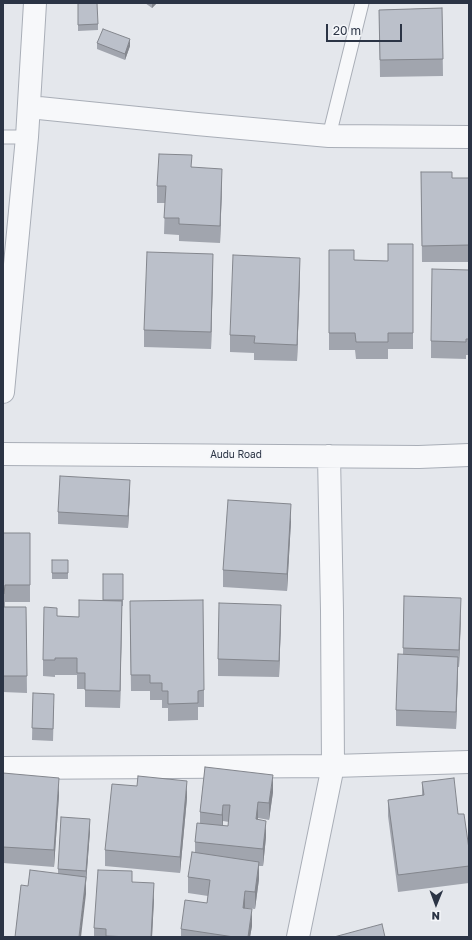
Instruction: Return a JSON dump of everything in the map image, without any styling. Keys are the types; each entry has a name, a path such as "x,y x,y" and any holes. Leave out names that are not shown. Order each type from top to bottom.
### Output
{"street":[{"path":"3,392 27,137 35,3"},
{"path":"29,107 329,136 469,138"},
{"name":"Audu Road","path":"3,454 419,457 469,455"},
{"path":"298,937 333,766 329,456"},
{"path":"3,768 333,766 469,762"}],"lane":[{"path":"329,136 362,3"},
{"path":"3,137 27,137"}],"building":[{"path":"78,3 97,3 98,24 78,25"},
{"path":"442,8 443,59 380,60 379,10"},
{"path":"103,29 130,39 125,54 97,43"},
{"path":"159,154 192,155 191,167 222,169 220,226 179,224 179,218 164,218 166,186 157,186"},
{"path":"421,172 452,172 452,178 469,178 469,245 422,246"},
{"path":"388,244 413,244 413,333 388,333 388,342 356,342 355,333 329,333 329,250 354,250 354,260 388,261"},
{"path":"147,252 213,254 211,332 144,330"},
{"path":"233,255 300,258 297,345 254,343 255,336 230,335"},
{"path":"432,269 469,270 469,339 466,339 466,342 431,341"},
{"path":"60,476 130,480 128,516 58,512"},
{"path":"228,500 291,504 287,574 223,570"},
{"path":"3,533 30,533 30,585 5,585 4,594 3,594"},
{"path":"52,560 68,560 68,573 52,573"},
{"path":"103,574 123,574 123,600 103,600"},
{"path":"404,596 461,598 459,650 403,648"},
{"path":"79,600 122,601 120,691 85,690 85,673 77,673 77,658 55,658 55,660 43,660 44,607 57,608 57,616 79,617"},
{"path":"203,600 204,690 198,691 198,703 168,704 168,691 162,691 162,683 150,683 150,675 131,675 130,601"},
{"path":"219,603 281,605 279,661 218,659"},
{"path":"3,607 26,607 27,676 3,676"},
{"path":"398,654 458,657 456,712 396,710"},
{"path":"33,693 54,694 53,729 32,728"},
{"path":"205,767 273,775 269,803 258,802 256,819 266,821 263,849 195,842 197,823 228,826 230,805 223,805 222,815 200,812"},
{"path":"3,773 59,778 54,850 3,847"},
{"path":"138,776 187,781 180,857 105,850 112,784 137,786"},
{"path":"454,778 458,814 464,814 469,849 469,866 398,875 388,800 424,795 422,782"},
{"path":"61,817 90,819 86,871 58,869"},
{"path":"192,852 259,862 255,892 245,891 243,908 252,909 248,937 234,937 181,929 185,900 207,903 210,880 188,877"},
{"path":"30,870 86,877 79,937 15,937 21,885 28,886"},
{"path":"98,870 132,871 132,882 154,883 151,937 106,936 106,929 94,928"},
{"path":"382,924 385,937 334,937"}]}
